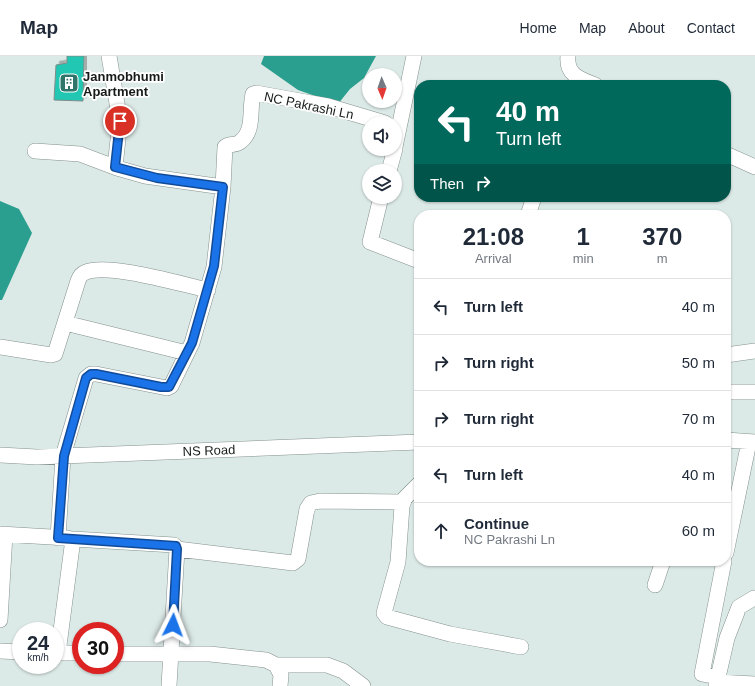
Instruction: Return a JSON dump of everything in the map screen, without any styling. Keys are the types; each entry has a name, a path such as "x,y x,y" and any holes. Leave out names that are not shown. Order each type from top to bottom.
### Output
{"street":[{"path":"109,56 120,121 115,167"},
{"path":"400,116 414,56"},
{"path":"568,56 569,70 576,80"},
{"name":"NC Pakrashi Ln","path":"64,456 88,376 96,374 167,388 171,386 187,353 208,290 214,266 223,187 225,147 239,143 248,133 254,94 328,106 362,116"},
{"path":"35,151 80,154 115,167 157,178 223,187"},
{"path":"731,156 754,167"},
{"path":"379,204 370,242 414,259"},
{"path":"0,347 54,355 58,349 78,281 81,275 89,271 104,270 136,274 208,290"},
{"path":"65,323 187,353"},
{"path":"731,354 755,350"},
{"path":"731,392 755,392"},
{"path":"731,440 752,442 731,532"},
{"name":"NS Road","path":"0,455 19,457 64,456 414,442"},
{"path":"59,622 65,538 64,456"},
{"path":"414,488 403,502 398,562 384,611 386,615 450,634 521,646"},
{"path":"0,620 3,534 174,546 177,549 293,563 298,559 307,509 311,503 320,500 403,502"},
{"path":"169,686 177,549"},
{"path":"655,585 662,566"},
{"path":"723,566 702,674 717,682 755,684"},
{"path":"717,682 727,638 740,606 755,597"},
{"path":"0,651 12,652"},
{"path":"124,654 210,654 266,660 276,665 327,665 343,671 363,686"},
{"path":"276,665 281,675 280,686"}],"shaded area":[{"path":"264,56 376,56 369,68 362,68 362,80 350,89 338,104 298,90 261,64"},
{"path":"0,201 19,209 32,233 2,300 0,300"}],"building":[{"name":"Janmobhumi Apartment","path":"67,56 84,56 83,101 54,100 56,65 67,63"}],"place":[{"name":"Janmobhumi Apartment","path":"69,83"}],"route":[{"path":"120,121 115,167 145,176 223,187 214,266 192,343 171,386 167,388 96,374 91,374 86,378 64,456 58,538 176,546 173,625"}]}
